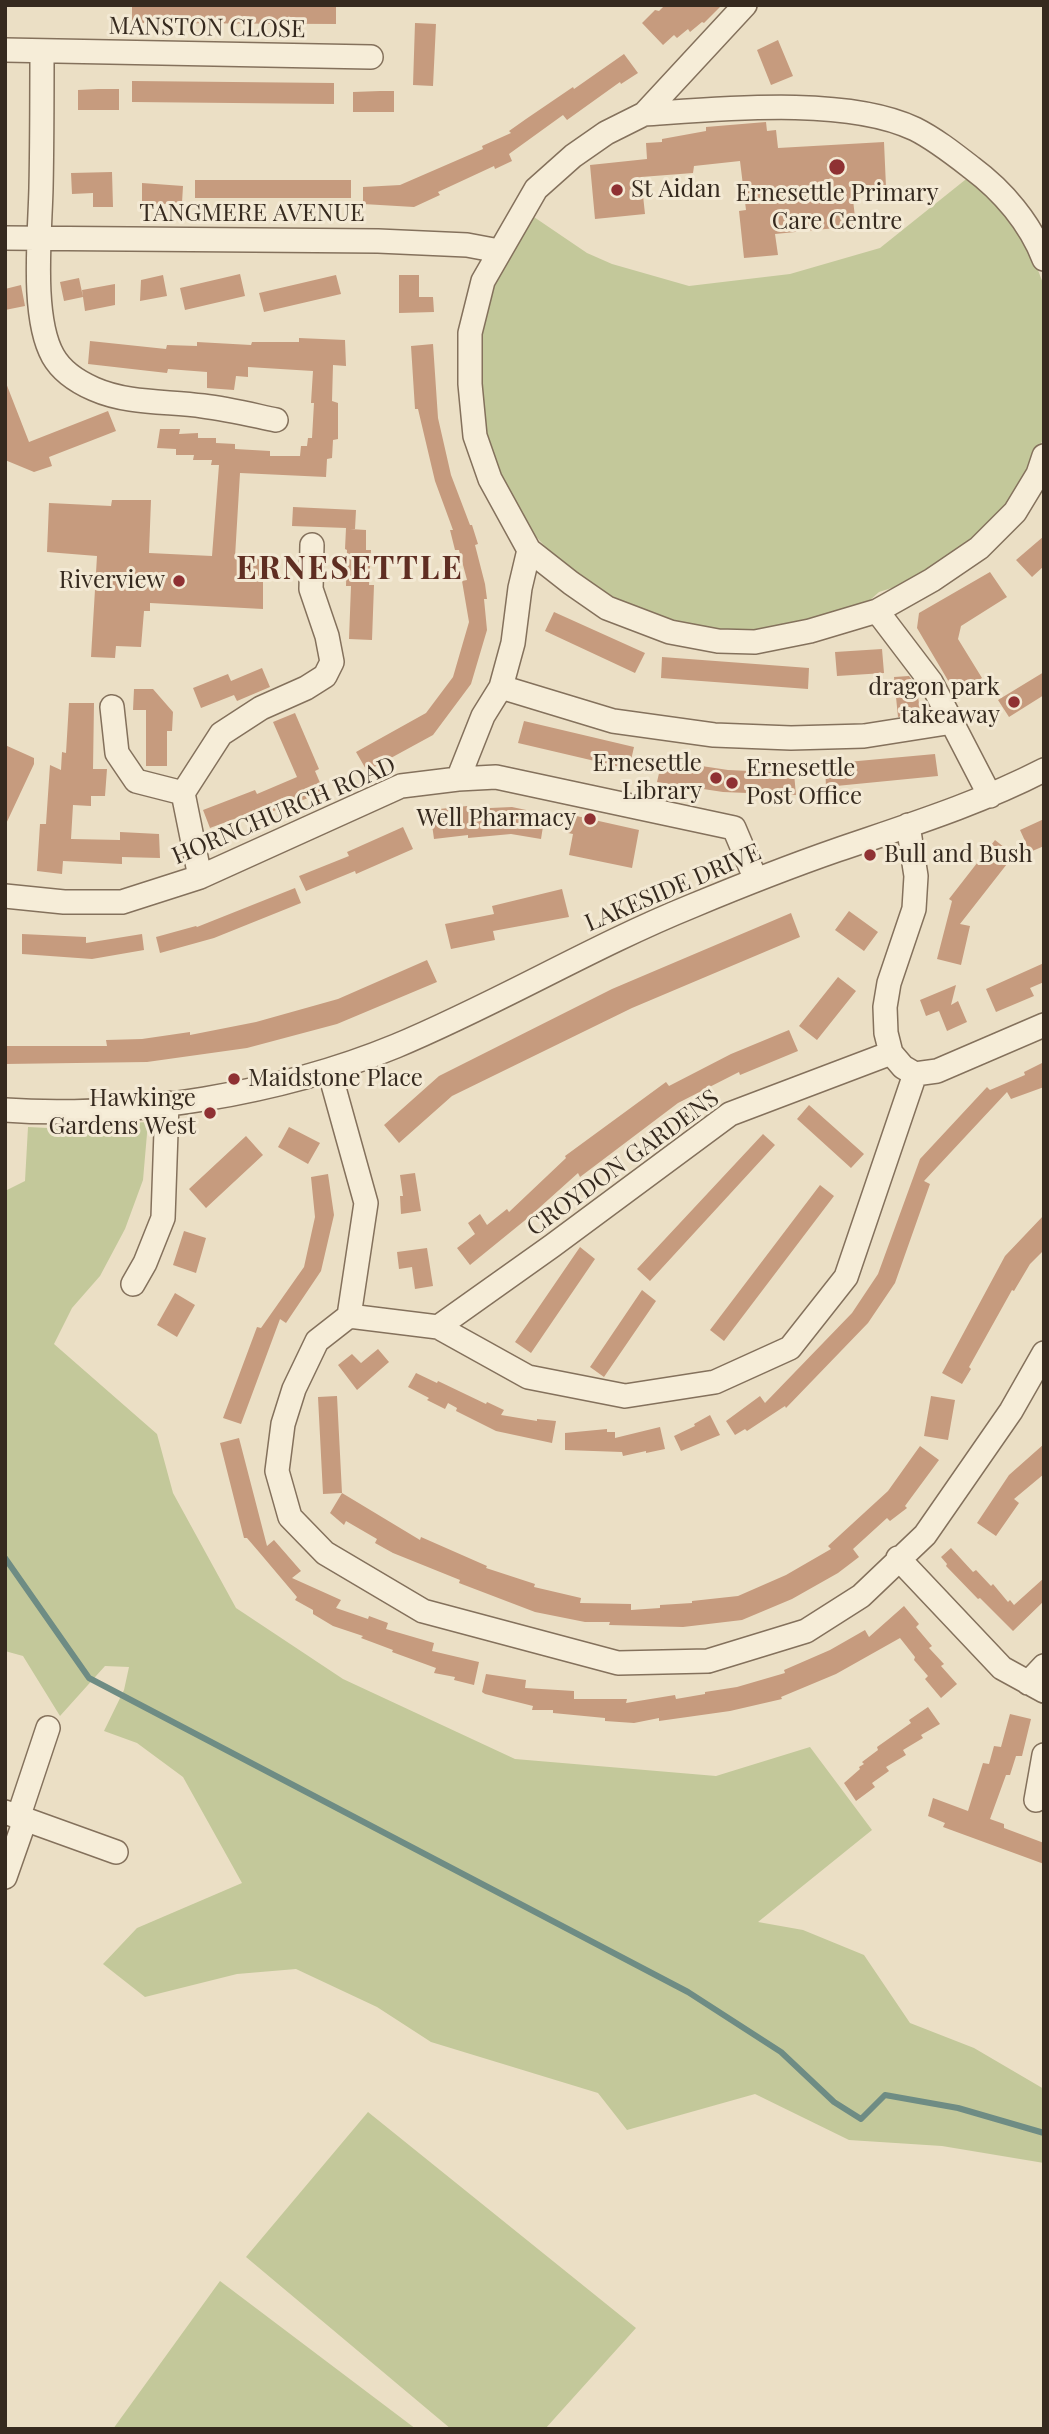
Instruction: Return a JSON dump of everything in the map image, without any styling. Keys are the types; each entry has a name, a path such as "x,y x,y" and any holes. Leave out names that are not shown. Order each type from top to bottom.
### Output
{"street":[{"path":"745,5 644,114 606,133 573,156 536,189 483,281 470,333 470,384 475,436 490,479 529,550 607,608 670,632 719,640 755,642 810,631 877,611 932,580 979,548 1015,512 1038,474 1044,456"},
{"name":"MANSTON CLOSE","path":"5,50 371,57"},
{"path":"43,51 39,238 44,329 53,356 69,374 96,390 117,396 203,406 276,420"},
{"path":"644,114 723,109 838,111 881,118 914,128 985,177 1018,211 1044,259"},
{"name":"TANGMERE AVENUE","path":"5,238 378,241 467,244 499,251"},
{"path":"200,877 183,793 221,734 261,708 306,688 325,676 332,662 327,636 311,589 312,545"},
{"path":"458,779 483,716 500,687 513,643 520,589 529,550"},
{"path":"877,611 931,682 990,796"},
{"path":"500,687 613,721 714,735 791,738 864,736 953,722"},
{"path":"112,707 117,753 136,781 183,793"},
{"name":"LAKESIDE DRIVE","path":"5,1110 75,1111 167,1103 249,1091 329,1070 433,1030 636,931 755,880 990,796 1044,770"},
{"name":"HORNCHURCH ROAD","path":"5,896 64,902 122,902 200,877 401,786 496,777 734,828 755,880"},
{"path":"908,825 916,876 914,909 888,983 886,1033 891,1053 903,1067 915,1074 937,1071 1044,1025"},
{"name":"CROYDON GARDENS","path":"438,1327 730,1114 891,1053"},
{"path":"329,1070 366,1203 349,1316 317,1342 294,1389 283,1424 277,1471 290,1517 325,1553 423,1611 618,1663 708,1661 806,1631 861,1596 925,1535 1011,1411 1044,1353"},
{"path":"349,1316 438,1327 528,1377 625,1396 710,1384 790,1348 846,1277 915,1074"},
{"path":"133,1284 145,1263 163,1218 167,1103"},
{"path":"898,1558 1002,1668 1036,1687 1044,1666"},
{"path":"5,1877 16,1816 48,1728"},
{"path":"1036,1800 1044,1755"},
{"path":"16,1816 116,1852"}],"green space":[{"path":"970,176 1009,217 1030,249 1044,286 1044,436 1034,462 1002,513 954,556 850,609 759,632 691,629 610,599 552,554 528,528 506,494 483,424 480,332 492,287 531,215 587,253 612,264 689,286 790,274 880,248"},
{"path":"148,1122 143,1180 125,1229 100,1276 72,1308 54,1344 157,1434 173,1493 236,1608 343,1679 515,1759 716,1776 810,1747 872,1830 758,1922 803,1930 864,1955 910,2023 974,2048 1044,2089 1044,2163 942,2146 849,2140 755,2094 627,2130 598,2093 431,2042 377,2007 296,1969 237,1974 145,1997 103,1964 137,1928 242,1883 183,1777 137,1743 104,1731 124,1690 129,1667 105,1666 60,1716 23,1656 5,1651 5,1191 25,1181 28,1127"},
{"path":"368,2112 636,2328 545,2429 451,2429 246,2257"},
{"path":"220,2281 416,2429 113,2429"}],"building":[{"path":"132,5 336,5 336,24 132,23"},
{"path":"665,5 722,5 704,23 690,32 688,29 677,38 674,35 663,45 642,23 655,10 659,11"},
{"path":"415,23 436,24 433,86 413,85"},
{"path":"778,40 793,76 771,85 757,50"},
{"path":"624,54 638,73 621,84 620,82 567,120 563,115 509,154 512,161 495,169 494,166 438,192 440,195 414,207 363,204 363,187 400,185 483,149 482,146 511,133 509,131 526,119"},
{"path":"132,81 334,83 334,104 132,102"},
{"path":"119,89 119,110 78,110 78,90"},
{"path":"394,91 394,112 353,112 353,92"},
{"path":"766,122 767,131 776,130 778,148 884,142 886,187 852,191 856,226 775,234 778,255 744,258 739,211 746,210 740,161 694,166 693,173 641,177 645,214 595,219 590,165 647,159 646,143 662,142 662,139 706,131 706,127"},
{"path":"112,172 113,207 93,207 93,193 72,194 71,173"},
{"path":"195,180 351,180 351,198 195,198"},
{"path":"142,183 183,186 182,203 142,205"},
{"path":"240,274 245,296 185,310 180,288"},
{"path":"163,275 167,296 140,301 141,280"},
{"path":"336,275 341,294 264,312 259,293"},
{"path":"399,275 419,275 419,297 433,297 434,312 399,313"},
{"path":"79,278 83,297 64,301 60,282"},
{"path":"115,284 115,305 85,311 82,290"},
{"path":"21,285 25,306 5,310 5,289"},
{"path":"299,338 345,340 346,366 333,365 332,401 338,403 338,439 333,440 332,458 327,459 326,477 240,473 235,557 263,559 263,609 150,603 150,611 144,611 141,647 116,646 115,658 91,657 97,556 47,552 49,503 111,506 112,500 151,500 149,553 212,556 219,465 211,465 212,460 193,460 194,455 176,455 176,449 157,448 160,429 180,429 179,434 198,433 198,438 216,438 216,443 235,444 235,449 270,451 270,456 300,456 301,446 307,446 308,438 312,438 314,403 311,403 313,371 248,367 248,377 236,376 234,390 207,388 207,372 168,369 167,373 88,364 90,341 166,349 167,345 197,346 197,342 251,345 252,342 299,342"},
{"path":"433,344 438,418 451,475 478,544 475,545 487,599 484,599 487,630 471,684 433,735 367,771 356,752 426,713 453,677 469,622 462,581 467,580 459,550 455,550 450,530 453,530 435,481 418,409 415,409 411,346"},
{"path":"6,383 29,442 108,411 116,431 49,457 52,466 34,472 5,460"},
{"path":"293,507 356,510 355,529 350,529 366,530 366,550 371,550 369,585 374,585 372,640 349,639 351,586 346,586 346,528 292,526"},
{"path":"1044,536 1044,566 1032,577 1016,560"},
{"path":"990,572 1007,597 961,626 958,639 982,678 956,694 917,628 919,613"},
{"path":"554,612 645,653 635,673 545,631"},
{"path":"882,649 884,673 837,676 835,652"},
{"path":"662,657 809,668 808,689 661,678"},
{"path":"262,668 270,687 237,701 234,695 201,708 193,688 228,674 231,681"},
{"path":"1044,672 1044,695 1009,717 998,700"},
{"path":"909,676 917,686 920,713 898,717 894,677"},
{"path":"134,689 153,689 173,712 172,731 167,731 167,766 146,766 146,710 133,710"},
{"path":"69,703 94,703 93,769 107,769 105,796 91,796 91,806 73,805 71,839 120,840 120,832 159,834 160,858 122,857 122,864 63,861 62,874 37,871 40,824 46,824 50,765 61,770 62,752 66,753"},
{"path":"295,713 319,769 315,771 324,792 263,815 261,809 210,828 203,810 255,790 257,794 297,777 273,722"},
{"path":"524,721 634,747 629,769 518,743"},
{"path":"5,745 34,758 34,764 5,826"},
{"path":"935,754 938,776 826,787 825,764"},
{"path":"662,760 728,770 794,773 796,795 723,792 657,782"},
{"path":"467,806 468,809 512,807 545,814 541,839 511,834 434,839 430,810"},
{"path":"572,815 639,830 632,868 569,855 573,834 568,833"},
{"path":"1044,819 1044,846 1030,852 1020,830"},
{"path":"403,827 413,849 356,874 355,871 306,891 299,876 349,856 347,852"},
{"path":"995,840 1014,855 960,924 970,926 961,965 937,959 952,901 949,899"},
{"path":"295,888 301,903 214,938 160,953 156,937 197,927"},
{"path":"562,889 569,917 493,931 495,940 451,949 445,924 494,914 492,906"},
{"path":"849,911 878,932 864,951 835,930"},
{"path":"791,913 800,937 632,1008 452,1096 399,1143 384,1125 439,1076 612,989"},
{"path":"22,934 86,937 86,943 142,934 144,950 92,959 22,954"},
{"path":"427,960 437,982 337,1024 247,1048 147,1062 5,1064 5,1046 107,1046 106,1040 142,1039 190,1032 190,1035 256,1022 338,999"},
{"path":"1044,963 1044,982 1030,988 1034,996 996,1012 986,989"},
{"path":"838,977 856,991 817,1040 799,1026"},
{"path":"956,985 951,1005 958,1001 967,1022 947,1031 939,1011 926,1016 920,1000"},
{"path":"789,1030 798,1051 740,1075 739,1072 678,1103 580,1177 578,1173 470,1265 457,1248 475,1234 468,1223 480,1214 487,1225 507,1209 509,1212 566,1158 565,1156 666,1082 669,1086 731,1054"},
{"path":"1044,1062 1044,1087 1011,1099 1007,1092 924,1181 930,1184 895,1283 868,1323 786,1408 785,1406 747,1431 745,1429 735,1435 726,1421 760,1396 765,1403 852,1313 878,1274 920,1159 987,1087 990,1090 1025,1075 1024,1072"},
{"path":"809,1105 864,1154 851,1168 797,1119"},
{"path":"289,1127 320,1143 308,1164 278,1147"},
{"path":"763,1134 775,1145 650,1281 637,1269"},
{"path":"246,1136 263,1155 206,1208 189,1189"},
{"path":"415,1173 421,1211 401,1214 400,1196 403,1196 400,1175"},
{"path":"328,1174 334,1215 321,1271 286,1323 280,1319 241,1424 223,1418 257,1327 261,1328 304,1267 315,1217 311,1177"},
{"path":"820,1185 834,1196 724,1341 710,1330"},
{"path":"1044,1215 1044,1250 1030,1264 1014,1291 1012,1290 962,1384 942,1373 1005,1256"},
{"path":"184,1231 206,1238 196,1273 173,1265"},
{"path":"580,1247 595,1259 531,1353 515,1342"},
{"path":"427,1248 433,1286 415,1289 412,1267 399,1269 397,1252"},
{"path":"642,1290 656,1301 604,1377 590,1367"},
{"path":"175,1293 195,1305 177,1337 157,1325"},
{"path":"378,1349 389,1362 357,1390 338,1365 352,1354 361,1363"},
{"path":"416,1373 504,1410 501,1415 556,1421 552,1443 496,1431 456,1411 457,1408 448,1403 445,1409 427,1400 429,1398 408,1387"},
{"path":"337,1396 342,1493 323,1494 318,1397"},
{"path":"931,1396 955,1400 948,1440 924,1436"},
{"path":"710,1415 720,1435 681,1451 674,1436"},
{"path":"660,1427 665,1449 623,1456 622,1452 565,1450 565,1433 607,1429 607,1432 615,1432 615,1438"},
{"path":"239,1438 267,1546 274,1540 301,1571 292,1578 341,1600 336,1608 368,1619 369,1616 388,1623 386,1629 434,1643 432,1651 479,1662 474,1685 454,1680 455,1677 434,1673 436,1668 333,1626 295,1600 297,1597 247,1538 244,1538 220,1443"},
{"path":"1044,1444 1044,1474 1014,1499 1019,1503 996,1536 977,1523 1009,1475"},
{"path":"920,1446 939,1460 905,1506 907,1508 890,1521 887,1518 853,1549 859,1557 838,1573 792,1599 742,1620 683,1627 609,1625 610,1622 585,1622 535,1612 459,1583 460,1580 393,1553 375,1543 377,1539 346,1521 344,1525 330,1513 342,1493 420,1540 421,1537 487,1566 486,1568 535,1584 534,1587 581,1598 580,1603 631,1604 631,1610 660,1608 660,1605 738,1596 786,1575 831,1549 828,1546 888,1491"},
{"path":"951,1548 973,1572 976,1570 1014,1605 1044,1578 1044,1601 1013,1631 946,1566 941,1557"},
{"path":"904,1606 919,1624 916,1627 932,1646 929,1648 944,1664 941,1666 957,1684 941,1698 925,1679 928,1676 900,1638 836,1674 781,1697 782,1699 730,1711 659,1721 659,1718 634,1723 605,1721 605,1718 553,1713 553,1710 532,1710 533,1706 482,1692 486,1674 526,1680 525,1688 574,1691 574,1699 627,1699 626,1703 675,1695 676,1699 705,1694 785,1673 784,1670 830,1650 865,1630 869,1637"},
{"path":"928,1707 940,1724 903,1750 906,1755 886,1767 889,1771 872,1783 875,1787 856,1801 844,1783 860,1769 864,1764 862,1762 878,1750 877,1747"},
{"path":"1010,1714 1031,1719 1022,1756 1016,1756 1010,1775 1006,1775 990,1819 1004,1824 1004,1828 1044,1843 1044,1864 943,1827 945,1823 928,1816 933,1798 968,1811 983,1763 989,1764 994,1746 1001,1747"}],"waterway":[{"path":"5,1558 89,1678 688,1992 781,2052 834,2102 861,2119 885,2095 958,2108 1044,2133"}],"place":[{"name":"Ernesettle Primary Care Centre","path":"837,167"},
{"name":"St Aidan","path":"617,190"},
{"name":"Riverview","path":"179,581"},
{"name":"dragon park takeaway","path":"1014,702"},
{"name":"Ernesettle Library","path":"716,778"},
{"name":"Ernesettle Post Office","path":"732,783"},
{"name":"Well Pharmacy","path":"590,819"},
{"name":"Bull and Bush","path":"870,855"},
{"name":"Maidstone Place","path":"234,1079"},
{"name":"Hawkinge Gardens West","path":"210,1113"}],"district":[{"name":"ERNESETTLE","path":"350,569"}]}
